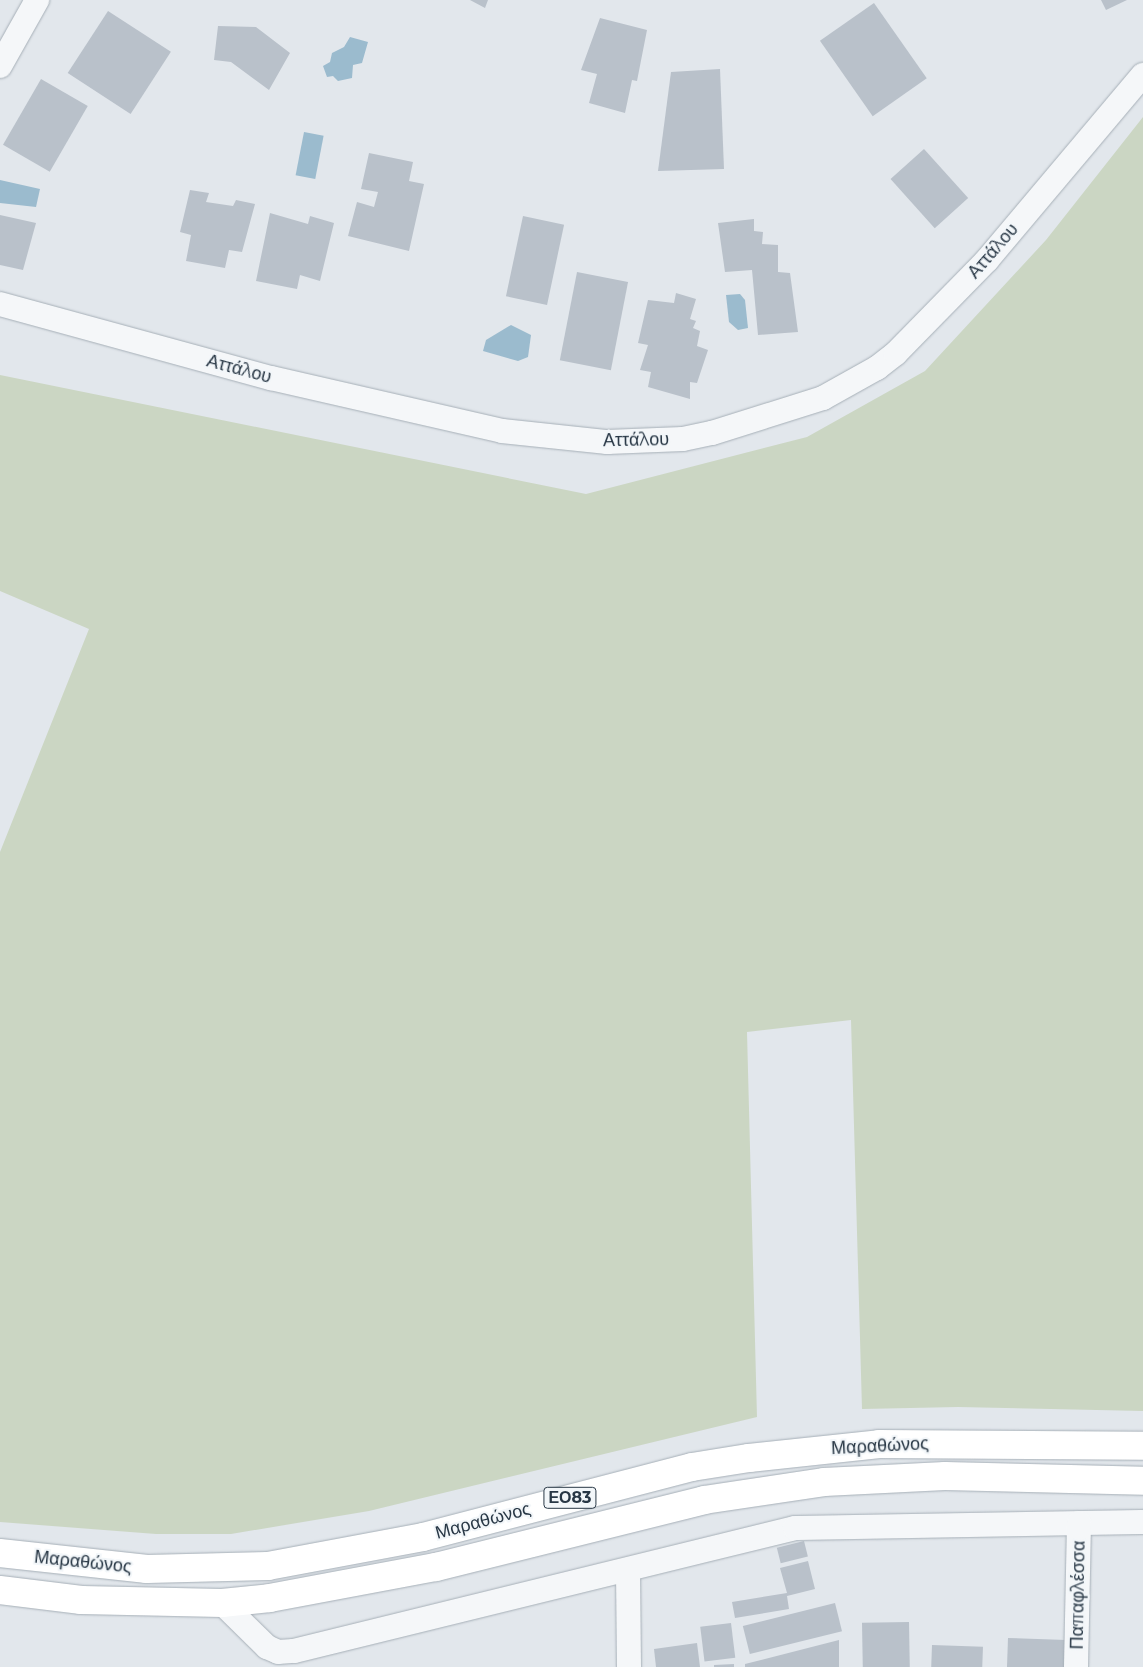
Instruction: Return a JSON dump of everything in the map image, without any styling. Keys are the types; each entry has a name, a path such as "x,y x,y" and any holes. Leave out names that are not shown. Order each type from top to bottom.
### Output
{"main road":[{"name":"Μαραθώνος","path":"0,1553 147,1568 268,1566 423,1537 692,1467 758,1457 879,1444 1143,1446"},
{"name":"Μαραθώνος","path":"0,1590 81,1600 222,1603 270,1598 436,1567 704,1500 824,1482 945,1476 1143,1481"}],"street":[{"path":"0,66 37,0"},
{"name":"Αττάλου","path":"0,304 271,378 502,431 607,442 683,439 712,434 823,398 877,368 896,353 987,260 1143,75"},
{"path":"222,1603 267,1647 294,1659 794,1528 1143,1522"},
{"name":"Παπαφλέσσα","path":"1076,1667 1079,1523"},
{"path":"628,1571 629,1667"}],"green space":[{"path":"1143,117 1143,1411 958,1407 862,1409 851,1020 747,1032 757,1417 369,1511 231,1534 156,1534 0,1522 0,852 89,629 0,591 0,375 586,494 807,437 925,371 1046,240"}],"water":[{"path":"350,37 368,42 362,63 353,65 352,78 338,81 333,76 327,77 323,66 330,62 332,53 344,47"},
{"path":"304,132 324,136 315,179 296,175"},
{"path":"0,180 40,189 36,207 0,203"},
{"path":"740,294 745,300 748,328 738,330 729,322 726,295"},
{"path":"511,325 531,335 528,357 518,361 483,351 486,340"}],"building":[{"path":"470,0 488,0 485,8"},
{"path":"1101,0 1127,0 1106,10"},
{"path":"874,3 927,78 873,116 820,41"},
{"path":"108,11 171,52 131,114 68,73"},
{"path":"600,18 647,30 637,81 632,80 625,113 589,103 597,74 581,70"},
{"path":"218,26 256,27 290,53 269,90 231,62 214,60"},
{"path":"720,69 724,169 658,171 671,72"},
{"path":"41,79 88,106 50,172 3,145"},
{"path":"924,149 968,198 935,228 891,179"},
{"path":"369,153 413,162 409,181 424,184 409,251 348,236 357,202 374,207 378,192 361,189"},
{"path":"190,190 209,193 206,202 233,206 236,200 255,204 242,252 229,250 225,268 186,261 191,235 180,232"},
{"path":"270,213 308,224 310,216 334,223 320,281 300,275 297,289 256,281"},
{"path":"0,215 36,223 23,270 0,265"},
{"path":"523,216 564,225 547,305 506,296"},
{"path":"754,219 754,231 763,232 762,244 778,245 778,272 790,273 798,332 758,335 752,270 725,272 718,223"},
{"path":"577,272 628,282 611,370 560,360"},
{"path":"676,293 696,299 690,319 696,321 693,328 700,331 697,346 708,350 697,383 690,382 690,399 648,387 651,372 640,370 648,345 638,343 648,300 674,303"},
{"path":"804,1541 808,1557 781,1563 777,1548"},
{"path":"808,1561 815,1589 787,1596 789,1609 735,1618 732,1602 787,1593 780,1568"},
{"path":"835,1603 842,1631 750,1654 743,1626"},
{"path":"909,1622 910,1667 863,1667 862,1623"},
{"path":"731,1623 735,1658 704,1662 700,1627"},
{"path":"1008,1638 1066,1640 1065,1667 1007,1667"},
{"path":"839,1640 839,1667 745,1667 745,1664"},
{"path":"697,1643 700,1667 656,1667 654,1649"},
{"path":"932,1645 983,1647 982,1667 931,1667"},
{"path":"734,1664 734,1667 714,1667 714,1665"}]}
